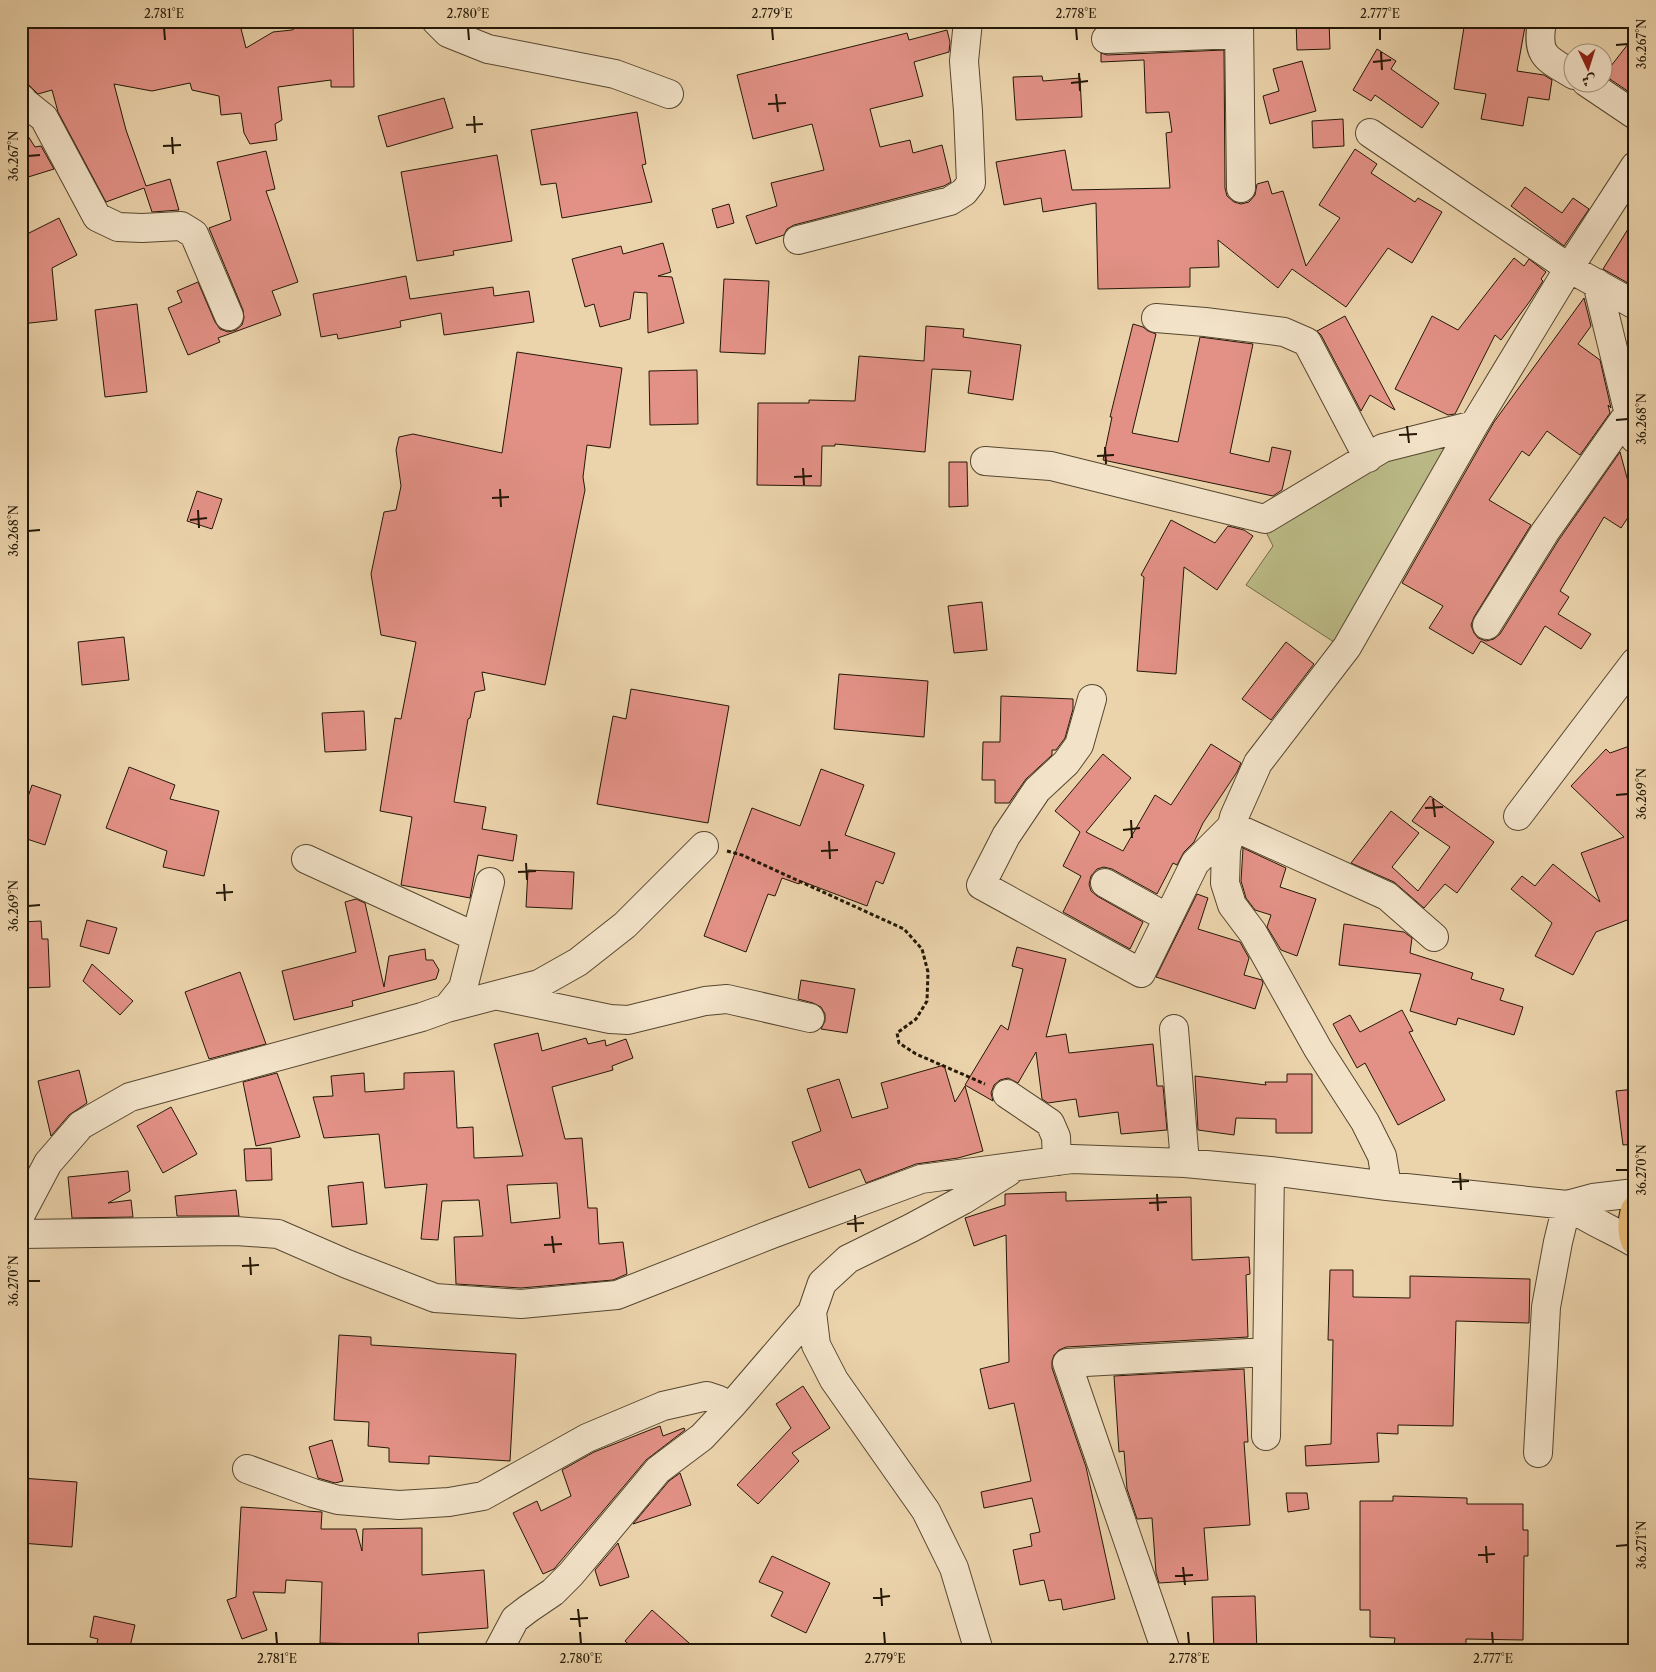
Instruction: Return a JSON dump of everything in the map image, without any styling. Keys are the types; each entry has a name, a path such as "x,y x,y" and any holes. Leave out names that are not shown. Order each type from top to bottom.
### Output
{"main road":[{"path":"1635,1210 1632,1220 1632,1232 1635,1242"}],"street":[{"path":"436,21 448,33 488,49 616,74 669,94"},
{"path":"798,240 950,201 964,192 971,183 964,61 968,21"},
{"path":"1542,21 1539,40 1546,58 1564,69"},
{"path":"1106,39 1239,28 1241,188"},
{"path":"1601,92 1635,115"},
{"path":"21,98 44,118 97,217 118,227 182,226 194,234 229,316"},
{"path":"1370,133 1569,268 1635,305"},
{"path":"1387,1186 1382,1156 1365,1122 1318,1049 1253,933 1232,905 1225,883 1226,850 1234,817 1258,763 1347,647 1474,424 1569,268 1635,166"},
{"path":"1487,625 1545,532 1632,426 1597,283"},
{"path":"1156,318 1284,332 1307,342 1368,458"},
{"path":"985,460 1051,466 1265,519 1383,448 1474,424"},
{"path":"1518,816 1635,662"},
{"path":"1092,699 1079,745 1066,763 1037,790 1006,836 981,885 1141,973 1195,863 1232,826"},
{"path":"1232,826 1387,896 1434,936"},
{"path":"21,1214 48,1163 81,1125 130,1097 539,984 578,962 625,925 704,846"},
{"path":"306,859 476,937"},
{"path":"447,1008 463,988 490,882"},
{"path":"1105,883 1168,918"},
{"path":"499,996 610,1019 628,1020 705,1001 727,999 810,1018"},
{"path":"1174,1029 1184,1163"},
{"path":"1007,1094 1050,1122 1056,1137 1057,1161"},
{"path":"21,1234 236,1231 278,1234 347,1264 435,1298 521,1304 617,1295 772,1234 921,1179 1072,1159 1184,1163 1567,1205 1593,1198 1635,1193"},
{"path":"498,1651 515,1619 553,1592 571,1574 658,1470 702,1436 727,1410 812,1312 822,1283 848,1259 962,1200 1018,1166"},
{"path":"1266,1436 1270,1171"},
{"path":"1567,1205 1579,1214 1635,1242"},
{"path":"1538,1453 1546,1307 1567,1205"},
{"path":"812,1312 816,1345 834,1380 926,1511 934,1527 954,1568 979,1651"},
{"path":"1166,1651 1067,1363 1267,1352"},
{"path":"247,1469 338,1500 399,1505 448,1502 483,1496 587,1438 663,1406 707,1396 719,1400 727,1410"}],"path":[{"path":"704,846 742,855 904,929 922,950 928,972 927,1001 916,1019 897,1033 899,1043 916,1054 1007,1094"}],"green space":[{"path":"1440,443 1449,448 1337,644 1246,585 1273,546 1266,532 1387,458"}],"building":[{"path":"21,21 239,21 246,48 273,32 292,30 301,25 331,21 353,21 354,87 331,87 331,80 278,87 282,120 275,124 277,140 250,144 244,133 241,113 221,115 219,96 192,90 190,83 152,91 114,84 126,130 146,186 170,179 179,210 152,212 144,188 106,202 58,112 52,90 38,94 28,84 21,83"},
{"path":"1296,21 1329,21 1330,49 1297,50"},
{"path":"1465,21 1526,21 1517,71 1544,75 1552,80 1549,100 1528,97 1523,126 1481,119 1486,94 1454,89"},
{"path":"947,30 950,42 949,52 914,62 923,96 870,109 880,147 910,140 913,153 942,145 951,182 944,186 794,225 787,229 784,235 756,244 746,216 777,206 771,183 824,170 812,124 753,139 737,75 907,33 909,40"},
{"path":"1635,35 1635,96 1614,82 1614,62"},
{"path":"1377,49 1396,61 1391,69 1439,103 1422,128 1375,95 1371,101 1353,90"},
{"path":"1224,50 1225,188 1227,196 1234,202 1241,204 1249,202 1255,195 1257,184 1268,181 1272,194 1283,191 1306,266 1340,218 1319,205 1355,149 1377,164 1371,173 1415,202 1418,198 1442,212 1412,263 1388,248 1346,307 1292,269 1278,288 1218,240 1219,267 1190,268 1190,287 1098,289 1096,203 1043,212 1041,198 1004,205 996,162 1065,150 1072,190 1170,188 1166,133 1172,132 1169,112 1146,113 1144,60 1101,62 1101,53 1107,55"},
{"path":"1302,61 1316,111 1270,124 1263,96 1279,91 1273,69"},
{"path":"1042,76 1043,81 1080,78 1082,117 1016,120 1013,77"},
{"path":"444,98 453,128 387,147 378,116"},
{"path":"637,112 646,164 642,165 652,202 562,218 556,183 541,185 531,130"},
{"path":"1343,119 1344,146 1313,148 1312,121"},
{"path":"21,125 35,147 41,146 54,169 25,178 21,166"},
{"path":"266,151 275,189 266,191 298,282 272,291 281,315 218,338 220,342 188,355 168,308 182,302 177,291 198,282 215,322 220,329 228,332 236,330 242,325 244,318 243,310 209,228 231,220 217,162"},
{"path":"497,155 512,241 453,251 454,255 417,261 401,172"},
{"path":"1525,187 1562,213 1573,198 1589,209 1564,246 1511,206"},
{"path":"729,204 734,223 717,228 712,209"},
{"path":"59,218 77,255 52,268 57,320 21,324 21,237"},
{"path":"1635,218 1635,287 1603,269"},
{"path":"663,243 671,272 658,276 672,277 684,323 648,333 647,293 634,292 630,319 600,327 594,304 585,307 572,259 621,246 623,254"},
{"path":"1514,258 1524,266 1529,259 1546,272 1541,279 1543,281 1501,340 1495,335 1455,414 1448,415 1395,389 1432,316 1458,330"},
{"path":"406,276 410,299 493,287 494,296 529,291 534,322 444,335 441,313 400,321 401,327 338,339 337,334 321,337 313,294"},
{"path":"724,279 769,281 765,354 720,352"},
{"path":"1584,298 1591,326 1578,344 1600,360 1611,408 1608,405 1610,413 1580,455 1547,431 1529,456 1522,451 1489,500 1531,525 1474,617 1471,625 1478,638 1486,641 1494,639 1500,634 1558,541 1620,452 1635,507 1621,528 1604,517 1560,591 1569,597 1558,614 1591,634 1581,649 1545,626 1521,665 1481,641 1473,654 1429,628 1443,606 1402,583 1494,422"},
{"path":"137,304 147,392 105,397 95,310"},
{"path":"1345,316 1395,410 1370,395 1361,411 1321,335 1317,331"},
{"path":"1133,324 1156,334 1132,433 1178,442 1200,337 1253,344 1230,453 1269,462 1272,447 1291,451 1282,490 1273,496 1103,460 1112,417 1110,417"},
{"path":"926,326 964,329 963,337 1021,345 1013,400 968,393 971,371 932,369 925,452 835,444 835,446 822,446 821,486 757,485 758,403 809,403 809,400 855,401 859,356 924,361"},
{"path":"517,352 622,368 610,448 587,445 583,477 585,490 545,685 482,672 485,690 475,692 470,718 468,719 454,802 486,807 482,829 517,835 513,861 478,855 470,898 401,885 412,817 380,811 395,718 401,719 416,642 381,635 371,574 384,512 396,510 401,486 396,450 399,437 413,434 502,453"},
{"path":"697,370 698,424 650,425 649,371"},
{"path":"949,462 967,462 968,506 949,507"},
{"path":"197,491 222,499 212,529 187,521"},
{"path":"1171,520 1215,543 1228,526 1244,530 1253,536 1217,590 1184,567 1176,674 1137,671 1144,577 1141,575"},
{"path":"982,602 987,650 954,653 948,606"},
{"path":"124,637 129,680 82,685 78,642"},
{"path":"1286,642 1314,664 1271,720 1242,699"},
{"path":"839,674 928,681 924,737 834,729"},
{"path":"631,689 729,706 708,823 597,804 613,716 626,719"},
{"path":"1001,696 1073,699 1073,709 1065,738 1056,750 1052,750 1052,755 1026,779 1009,803 995,803 995,780 982,780 983,742 1000,742"},
{"path":"364,711 366,750 325,752 322,713"},
{"path":"1211,744 1241,763 1203,823 1194,842 1184,852 1177,865 1173,863 1157,894 1112,869 1104,867 1097,869 1091,876 1089,884 1091,891 1143,922 1130,949 1063,912 1081,876 1063,866 1080,832 1055,811 1103,754 1131,778 1086,832 1123,851 1155,795 1171,805"},
{"path":"1635,744 1635,917 1596,932 1573,975 1535,956 1552,923 1511,889 1522,876 1535,886 1553,864 1600,902 1581,853 1624,837 1571,786 1606,749 1610,753"},
{"path":"129,767 175,785 170,799 219,811 204,876 163,867 167,851 106,828"},
{"path":"821,769 864,785 845,835 895,853 883,884 876,881 867,906 801,881 799,884 782,878 775,896 768,894 746,952 704,936 752,808 800,826"},
{"path":"32,785 61,795 45,845 21,837 21,817"},
{"path":"1430,796 1494,842 1457,893 1445,884 1424,908 1394,882 1351,863 1391,811 1419,833 1392,867 1418,891 1450,847 1412,821"},
{"path":"1243,848 1286,868 1280,887 1316,899 1297,956 1281,950 1267,927 1271,915 1255,910 1246,898 1241,881"},
{"path":"528,870 574,872 572,909 526,907"},
{"path":"1197,894 1208,898 1198,929 1240,942 1249,958 1244,975 1262,980 1263,983 1255,1009 1156,977"},
{"path":"356,899 365,903 384,987 389,956 425,949 426,960 433,960 439,970 436,979 352,1001 353,1006 294,1020 282,971 356,952 345,902"},
{"path":"87,920 117,928 109,954 80,946"},
{"path":"41,921 42,939 48,939 50,987 21,988 21,922"},
{"path":"1344,924 1404,932 1412,938 1410,953 1473,973 1471,979 1504,989 1500,1000 1523,1007 1514,1035 1458,1018 1456,1025 1410,1011 1421,974 1339,965"},
{"path":"1017,947 1066,959 1046,1037 1066,1034 1069,1053 1153,1044 1157,1086 1163,1086 1167,1130 1121,1134 1118,1112 1079,1117 1076,1099 1048,1103 1042,1099 1036,1052 1018,1083 1008,1078 1000,1080 994,1085 991,1093 993,1101 965,1085 1001,1025 1008,1030 1023,969 1012,966"},
{"path":"92,964 133,1001 120,1015 83,981"},
{"path":"240,972 266,1044 209,1059 185,992"},
{"path":"801,980 855,989 847,1033 821,1029 825,1021 825,1014 821,1007 798,999"},
{"path":"1402,1010 1413,1031 1409,1032 1445,1100 1398,1125 1365,1063 1357,1068 1333,1024 1350,1015 1360,1032"},
{"path":"538,1033 542,1051 586,1038 588,1044 605,1040 606,1046 626,1039 633,1058 612,1066 613,1070 552,1087 565,1139 582,1138 588,1208 597,1208 599,1244 623,1242 627,1274 613,1280 521,1288 456,1284 454,1237 483,1236 479,1200 442,1201 438,1240 421,1239 427,1184 385,1188 379,1134 324,1138 313,1097 333,1096 331,1076 364,1073 365,1092 404,1089 404,1073 454,1071 457,1128 473,1127 474,1158 523,1156 494,1044","holes":["557,1183 560,1218 511,1223 507,1185"]},
{"path":"944,1065 955,1102 965,1086 983,1151 958,1158 916,1164 866,1183 860,1169 809,1188 792,1142 821,1131 807,1089 839,1079 852,1118 888,1108 881,1083"},
{"path":"79,1070 87,1103 69,1115 51,1136 38,1081"},
{"path":"277,1073 300,1137 256,1146 243,1082"},
{"path":"1287,1074 1312,1074 1312,1133 1276,1133 1276,1119 1236,1118 1234,1135 1198,1130 1195,1076 1266,1085 1265,1082 1287,1082"},
{"path":"1635,1089 1635,1144 1623,1145 1616,1091"},
{"path":"171,1107 197,1154 163,1173 137,1126"},
{"path":"271,1148 272,1180 246,1181 244,1149"},
{"path":"128,1171 130,1191 108,1203 131,1200 133,1217 72,1218 68,1177"},
{"path":"363,1182 367,1224 332,1227 328,1186"},
{"path":"236,1190 239,1216 177,1216 175,1196"},
{"path":"1066,1192 1066,1201 1191,1197 1192,1260 1249,1257 1250,1274 1246,1275 1248,1337 1066,1347 1054,1355 1052,1368 1086,1467 1115,1599 1063,1610 1061,1599 1049,1601 1044,1580 1020,1585 1013,1550 1032,1546 1030,1534 1040,1532 1032,1498 984,1508 981,1492 1031,1481 1014,1403 989,1409 980,1369 1009,1362 1006,1235 974,1246 965,1218 1005,1205 1005,1194"},
{"path":"1330,1270 1353,1270 1353,1297 1410,1298 1410,1276 1530,1279 1529,1323 1456,1321 1453,1426 1398,1425 1398,1434 1377,1433 1379,1462 1306,1466 1305,1446 1331,1444 1333,1340 1328,1340"},
{"path":"339,1335 371,1337 371,1345 516,1354 510,1461 429,1456 429,1464 389,1462 389,1448 368,1446 369,1422 334,1420"},
{"path":"1244,1369 1248,1442 1244,1442 1250,1525 1204,1528 1208,1580 1159,1583 1156,1573 1152,1518 1137,1519 1127,1489 1124,1451 1119,1452 1114,1376"},
{"path":"803,1386 830,1428 792,1453 799,1461 758,1504 737,1485 791,1428 776,1404"},
{"path":"660,1426 663,1436 684,1428 685,1430 646,1460 554,1569 543,1574 513,1513 537,1501 541,1511 571,1496 562,1470 594,1452"},
{"path":"332,1440 343,1481 335,1483 318,1478 309,1447"},
{"path":"680,1473 691,1505 633,1524 669,1481"},
{"path":"21,1478 77,1482 72,1547 21,1543"},
{"path":"1286,1493 1307,1493 1309,1509 1288,1512"},
{"path":"1393,1496 1467,1498 1467,1504 1523,1504 1523,1530 1528,1530 1528,1556 1524,1556 1523,1640 1466,1639 1466,1645 1394,1644 1395,1638 1370,1637 1370,1610 1360,1610 1360,1501 1393,1501"},
{"path":"241,1507 322,1512 321,1529 356,1529 362,1551 363,1529 422,1528 422,1575 484,1570 488,1628 418,1633 419,1648 368,1649 368,1644 320,1643 322,1582 286,1580 285,1593 253,1592 267,1630 242,1639 227,1600 236,1597"},
{"path":"618,1543 629,1577 600,1586 595,1570"},
{"path":"772,1556 830,1583 806,1633 771,1616 783,1592 759,1582"},
{"path":"1255,1596 1257,1651 1214,1651 1212,1597"},
{"path":"652,1610 698,1651 636,1651 625,1641"},
{"path":"94,1616 135,1625 129,1651 95,1651 98,1639 90,1637"}]}
